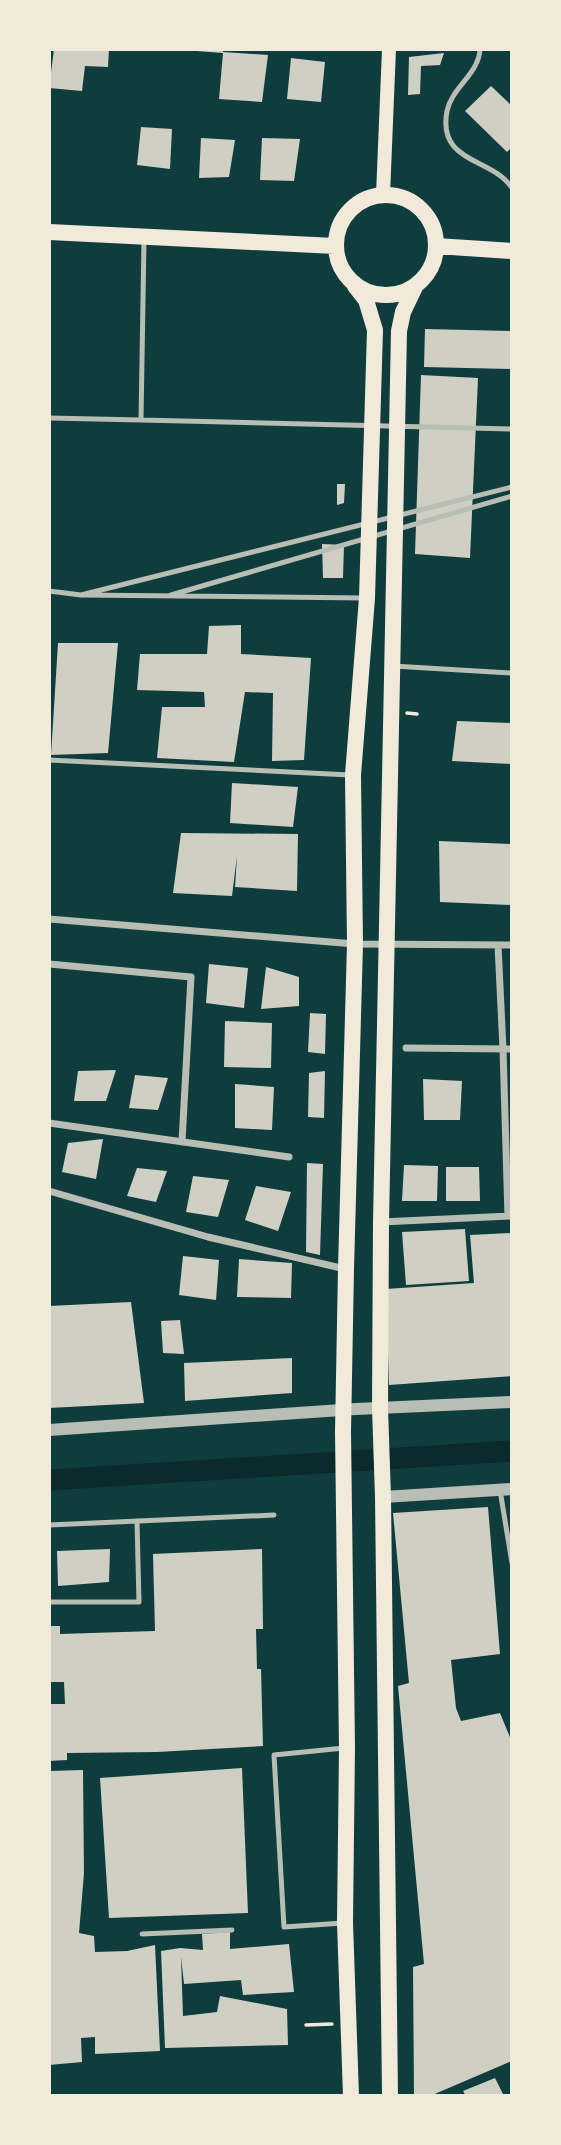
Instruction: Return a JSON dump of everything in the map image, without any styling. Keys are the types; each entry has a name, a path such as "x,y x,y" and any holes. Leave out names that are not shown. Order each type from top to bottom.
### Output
{"main road":[{"path":"383,195 389,49"},
{"path":"351,2096 345,1923 345,1269 355,944 353,775 366,598 375,330 366,300 341,268 335,246 342,221 349,211 359,203 383,195 400,197 415,204 427,215 436,246 430,269 415,287 402,312 399,331 380,1222 380,1408 390,2096"},
{"path":"49,232 335,246"},
{"path":"436,246 512,251"},
{"path":"355,286 369,293 385,296 415,287"}],"street":[{"path":"49,919 355,944 512,945"},
{"path":"380,1222 510,1216 508,1049 498,945"},
{"path":"49,964 191,977 183,1142"},
{"path":"407,1048 508,1049"},
{"path":"49,1123 289,1157"},
{"path":"49,1191 208,1237 345,1269"},
{"path":"49,1430 344,1410 512,1402"},
{"path":"383,1497 506,1489"}],"lane":[{"path":"480,49 480,62 447,108 446,132 457,151 505,178 512,188"},
{"path":"141,420 144,237"},
{"path":"49,418 512,429"},
{"path":"81,595 512,487"},
{"path":"171,595 512,496"},
{"path":"49,591 81,595 366,598"},
{"path":"392,666 512,673"},
{"path":"49,761 353,775"},
{"path":"506,1489 512,1563"},
{"path":"49,1525 274,1515"},
{"path":"49,1602 139,1602 137,1521"},
{"path":"345,1923 284,1927 274,1755 347,1748"},
{"path":"142,1934 232,1930"}],"building":[{"path":"54,49 109,49 108,67 85,66 82,91 49,88"},
{"path":"197,49 223,49 223,52 268,55 262,102 219,99 223,53"},
{"path":"444,53 440,65 421,66 420,94 408,95 409,57"},
{"path":"291,58 325,62 321,102 287,99"},
{"path":"491,86 512,106 512,147 507,152 465,111"},
{"path":"141,127 172,129 170,169 137,165"},
{"path":"201,138 235,140 229,177 199,178"},
{"path":"262,138 300,139 294,181 260,180"},
{"path":"425,329 512,331 512,369 424,367"},
{"path":"421,375 478,378 470,558 415,554"},
{"path":"337,484 345,484 344,503 337,505"},
{"path":"322,544 344,545 343,578 323,578"},
{"path":"241,625 241,654 311,658 304,760 272,761 273,693 245,692 234,762 157,758 162,707 205,707 204,692 137,690 140,654 207,654 209,626"},
{"path":"58,643 118,643 108,753 51,755"},
{"path":"457,721 512,723 512,764 452,761"},
{"path":"232,783 298,787 293,827 230,823"},
{"path":"181,833 298,834 297,891 235,887 237,856 232,896 173,893"},
{"path":"439,841 512,844 512,905 440,902"},
{"path":"209,964 248,968 244,1008 206,1003"},
{"path":"266,967 299,977 299,1006 261,1009"},
{"path":"310,1013 326,1014 325,1054 308,1052"},
{"path":"225,1021 272,1023 271,1068 224,1067"},
{"path":"116,1070 106,1101 74,1101 78,1071"},
{"path":"325,1071 324,1118 308,1117 309,1073"},
{"path":"135,1075 168,1078 158,1110 129,1108"},
{"path":"423,1079 462,1081 460,1120 424,1120"},
{"path":"235,1084 274,1087 272,1130 235,1128"},
{"path":"103,1139 96,1179 62,1172 68,1143"},
{"path":"307,1163 323,1164 320,1255 306,1252"},
{"path":"404,1165 438,1166 437,1201 402,1201"},
{"path":"446,1167 479,1167 480,1201 446,1201"},
{"path":"137,1168 167,1171 156,1202 127,1196"},
{"path":"193,1176 229,1180 218,1217 186,1212"},
{"path":"256,1186 291,1192 278,1231 245,1220"},
{"path":"465,1229 469,1281 406,1285 402,1232"},
{"path":"512,1233 512,1376 389,1385 386,1289 474,1283 470,1235"},
{"path":"183,1256 219,1260 216,1300 179,1295"},
{"path":"239,1259 292,1263 291,1298 237,1297"},
{"path":"131,1302 144,1403 49,1408 49,1306"},
{"path":"180,1320 184,1354 163,1353 161,1321"},
{"path":"292,1358 292,1393 185,1401 184,1363"},
{"path":"488,1507 500,1654 451,1660 456,1708 461,1721 500,1713 512,1742 512,2061 430,2096 414,2096 413,1967 424,1964 398,1686 409,1683 393,1513"},
{"path":"110,1549 109,1582 58,1586 57,1551"},
{"path":"262,1549 263,1629 256,1629 257,1669 261,1669 263,1746 157,1752 67,1753 67,1760 49,1761 49,1704 65,1704 64,1682 49,1682 49,1626 60,1626 60,1634 155,1631 153,1554"},
{"path":"242,1768 248,1913 109,1918 100,1778"},
{"path":"83,1770 84,1873 79,1933 94,1936 95,1952 127,1951 155,1945 160,2051 95,2054 95,2037 81,2038 82,2062 49,2065 49,1771"},
{"path":"230,1932 230,1949 289,1944 294,1992 243,1995 241,1980 184,1984 181,1957 183,2016 217,2012 220,1996 287,2009 288,2045 165,2048 161,1951 180,1948 203,1950 202,1934"},
{"path":"495,2078 504,2096 466,2096 463,2091"}],"waterway":[{"path":"49,1480 512,1451"}]}
